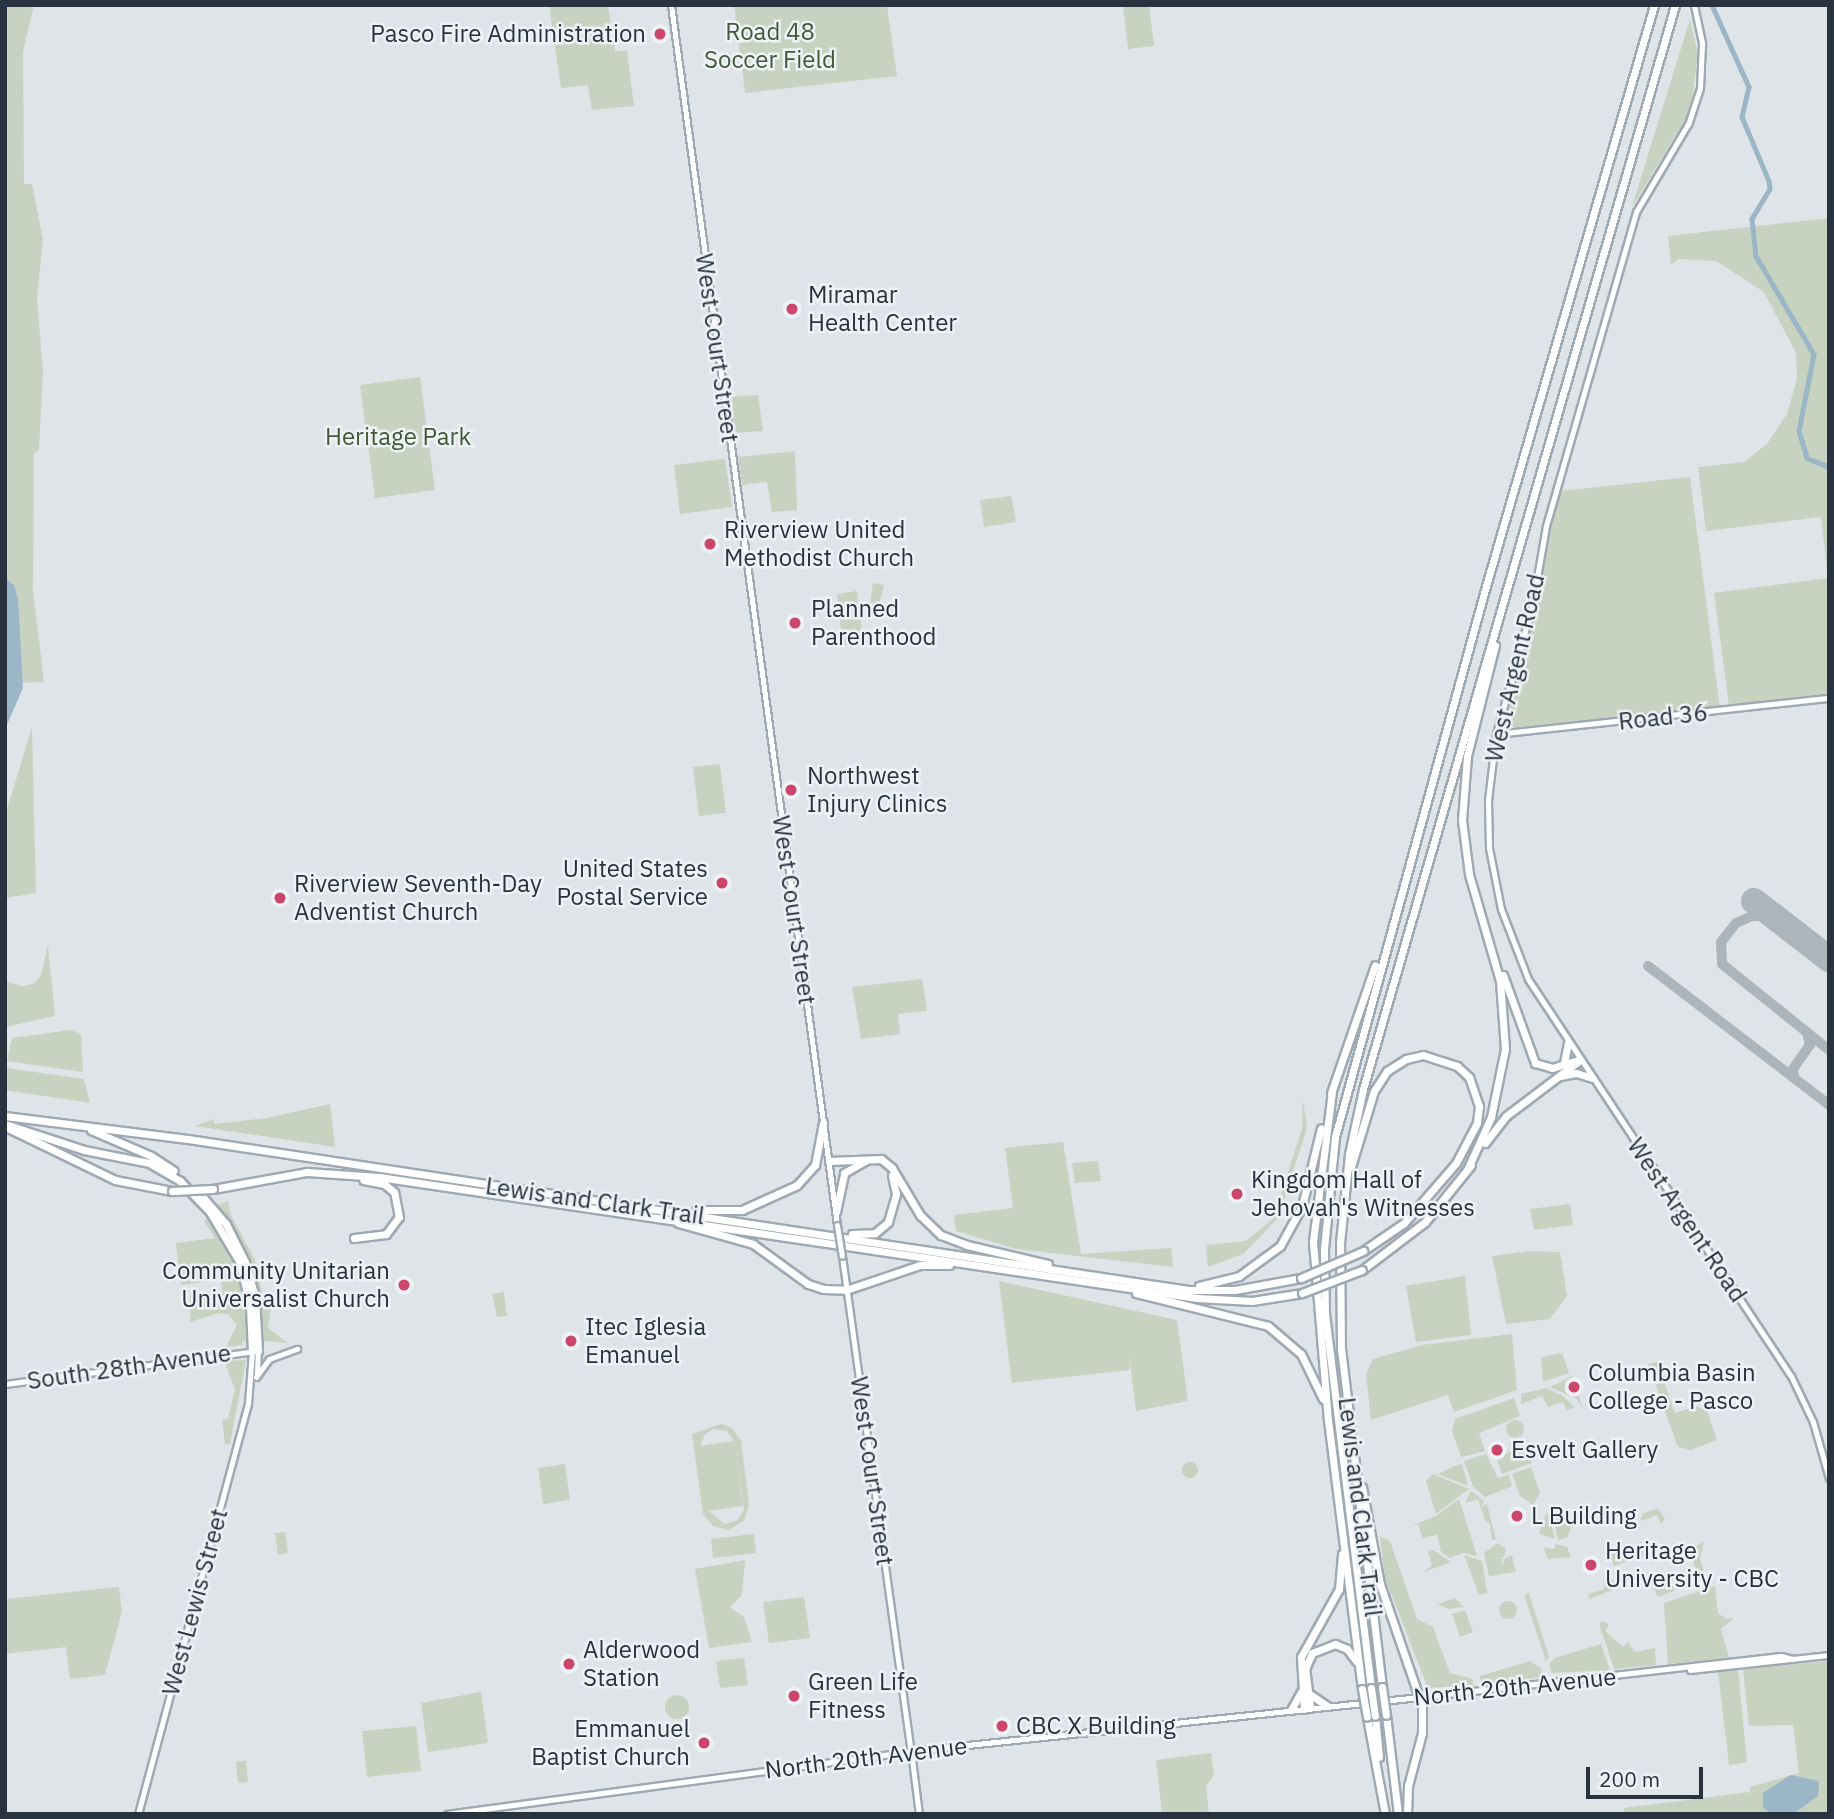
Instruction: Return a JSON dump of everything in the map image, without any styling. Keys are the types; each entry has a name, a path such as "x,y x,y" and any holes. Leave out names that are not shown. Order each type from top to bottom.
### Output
{"highway":[{"path":"1384,1810 1328,1343 1324,1249 1339,1115 1400,890 1654,5"},
{"path":"1343,1198 1363,1089 1675,5"},
{"path":"1518,545 1471,739 1462,793 1466,860 1492,947 1532,1060 1549,1069 1580,1060"},
{"path":"1184,1287 1239,1276 1264,1261 1284,1240 1302,1206 1332,1091 1400,890"},
{"path":"1468,1168 1491,1117 1505,1049 1503,994 1492,947"},
{"path":"1564,1063 1568,1042"},
{"path":"1184,1287 1235,1290 1301,1278 1363,1251 1422,1206 1472,1137 1479,1106 1469,1077 1457,1066 1423,1055 1406,1059 1387,1071 1374,1091 1343,1198"},
{"path":"1081,1281 1224,1301 1302,1293 1362,1270 1426,1223 1506,1116 1580,1060"},
{"path":"1559,1076 1576,1073 1592,1078"},
{"path":"1328,1420 1313,1242 1332,1091"},
{"name":"Lewis and Clark Trail","path":"5,1116 1184,1287"},
{"path":"58,1123 105,1135 151,1156 214,1209 248,1272 256,1307 255,1351"},
{"path":"680,1212 742,1210 797,1185 815,1165 823,1123"},
{"path":"5,1125 84,1150 149,1163 180,1181 210,1212 240,1263 250,1306 255,1351"},
{"name":"Lewis and Clark Trail","path":"5,1125 115,1180 172,1191 213,1189 289,1173 379,1177 665,1217 1081,1281"},
{"path":"829,1161 881,1159 892,1168 920,1215 941,1235 1054,1269"},
{"path":"836,1212 842,1177 851,1166 872,1161 890,1171 896,1190 888,1222 871,1234 842,1237"},
{"path":"289,1173 371,1181 390,1188 400,1207 395,1226 381,1237 354,1238"},
{"name":"Lewis and Clark Trail","path":"1343,1198 1339,1265 1346,1390 1398,1814"},
{"path":"665,1217 753,1244 813,1287 846,1290 920,1265 1004,1268"},
{"path":"1081,1281 1268,1326 1289,1341 1308,1364 1328,1420"},
{"path":"1346,1390 1377,1574 1420,1697 1423,1727 1408,1786 1407,1814"},
{"name":"Lewis and Clark Trail","path":"1328,1420 1362,1689 1371,1717"},
{"path":"1307,1708 1301,1657 1339,1589 1340,1519"},
{"path":"1291,1710 1305,1691 1307,1660 1318,1647 1331,1644 1353,1655 1362,1689"},
{"path":"1305,1691 1327,1706"}],"main road":[{"name":"West Court Street","path":"671,5 919,1814"},
{"name":"West Argent Road","path":"1694,5 1703,51 1698,94 1684,131 1636,212 1546,527 1532,606 1496,734 1488,816 1496,888 1524,969 1568,1042 1791,1376 1813,1422 1829,1478"},
{"name":"Road 36","path":"1496,734 1829,698"},
{"path":"256,1377 269,1359 298,1349"},
{"name":"West Lewis Street","path":"138,1814 256,1377 255,1351"},
{"name":"West Lewis Street","path":"251,1390 255,1351"},
{"name":"South 28th Avenue","path":"5,1384 255,1351"},
{"name":"North 20th Avenue","path":"447,1814 911,1751 1828,1655"}],"green space":[{"path":"5,5 34,5 23,52 24,184 32,184 43,240 37,298 43,372 39,450 34,453 33,591 44,682 15,683 5,654"},
{"path":"549,5 608,5 615,51 627,51 634,106 592,110 588,85 561,88"},
{"name":"Road 48 Soccer Field","path":"734,5 887,5 897,76 745,93"},
{"path":"1123,5 1149,5 1154,46 1128,49"},
{"path":"1690,19 1698,55 1692,100 1686,118 1632,207"},
{"path":"1829,218 1829,693 1729,706 1714,593 1828,578 1821,517 1706,531 1698,467 1744,462 1767,444 1787,414 1797,379 1796,353 1764,292 1716,261 1678,259 1671,265 1668,236"},
{"name":"Heritage Park","path":"420,377 435,490 375,498 360,385"},
{"path":"758,395 763,431 735,433 729,397"},
{"path":"795,451 797,510 772,512 767,482 742,485 738,457"},
{"path":"725,459 732,507 680,514 674,465"},
{"path":"1690,477 1720,709 1505,728 1560,491"},
{"path":"1011,496 1016,522 984,527 980,500"},
{"path":"873,583 884,585 879,605 870,603"},
{"path":"857,591 863,643 843,645 837,594"},
{"path":"32,727 36,893 5,898 5,816"},
{"path":"720,764 726,813 699,816 693,767"},
{"path":"48,945 55,1016 5,1027 5,981 22,986 34,984 41,975"},
{"path":"922,979 927,1011 898,1014 900,1034 861,1039 852,987"},
{"path":"71,1030 81,1034 83,1072 7,1061 12,1038"},
{"path":"6,1068 84,1079 90,1103 5,1090"},
{"path":"1303,1100 1307,1128 1278,1218 1243,1254 1208,1267 1206,1245 1246,1241 1273,1219 1302,1129"},
{"path":"330,1104 335,1147 195,1126 214,1119 215,1124 267,1118"},
{"path":"1063,1142 1081,1254 1171,1248 1173,1267 1016,1249 956,1231 954,1215 1013,1208 1005,1148"},
{"path":"1098,1161 1101,1181 1075,1183 1072,1163"},
{"path":"228,1201 230,1213 255,1260 264,1302 271,1307 268,1328 288,1343 264,1341 252,1272 217,1205"},
{"path":"1570,1204 1573,1225 1534,1230 1530,1209"},
{"path":"208,1217 232,1257 242,1284 248,1342 243,1340 242,1345 226,1347 237,1325 228,1314 218,1313 190,1322 190,1295 222,1291 221,1280 181,1285 176,1243 215,1238 204,1221"},
{"path":"1530,1251 1560,1252 1567,1296 1550,1319 1506,1324 1492,1256"},
{"path":"1465,1276 1471,1335 1416,1342 1406,1286"},
{"path":"999,1281 1177,1320 1188,1401 1136,1411 1129,1354 1130,1370 1012,1383"},
{"path":"504,1292 507,1316 497,1317 492,1294"},
{"path":"1512,1334 1517,1390 1454,1412 1448,1395 1371,1420 1366,1374 1373,1359 1422,1345"},
{"path":"1562,1353 1569,1373 1543,1382 1541,1357"},
{"path":"246,1360 230,1444 225,1444 222,1420 228,1419 235,1389 224,1361"},
{"path":"1657,1362 1675,1413 1696,1406 1707,1411 1717,1440 1691,1450 1678,1447 1648,1364"},
{"path":"1572,1376 1583,1409 1577,1399 1550,1387"},
{"path":"1546,1388 1561,1395 1575,1407 1567,1410 1563,1402 1548,1407 1542,1396 1521,1404 1521,1394"},
{"path":"1514,1398 1520,1416 1479,1433 1485,1451 1461,1457 1452,1431 1455,1419"},
{"path":"1511,1420 1519,1420 1524,1429 1522,1436 1511,1438 1506,1433 1506,1425"},
{"path":"721,1424 732,1428 741,1441 749,1504 744,1521 728,1530 713,1526 703,1514 692,1434","holes":["714,1429 727,1431 734,1441 700,1446 705,1434","735,1446 744,1509 738,1520 724,1524 709,1511 743,1506"]},
{"path":"1521,1439 1532,1463 1502,1474 1496,1457 1512,1451 1509,1444"},
{"path":"1486,1454 1498,1478 1509,1475 1512,1486 1485,1497 1473,1487 1464,1461"},
{"path":"1190,1462 1196,1464 1196,1476 1190,1478 1184,1476 1182,1470 1184,1464"},
{"path":"565,1464 570,1500 543,1504 538,1468"},
{"path":"1462,1464 1468,1486 1438,1474 1455,1466"},
{"path":"1531,1467 1540,1493 1533,1505 1520,1496 1512,1474"},
{"path":"1433,1474 1469,1489 1436,1514 1426,1481"},
{"path":"1471,1491 1484,1501 1481,1507 1487,1504 1496,1539 1492,1541 1490,1524 1485,1520 1478,1499 1465,1503"},
{"path":"1459,1499 1477,1556 1463,1553 1450,1558 1441,1552 1437,1534 1423,1539 1418,1524 1406,1528 1436,1516"},
{"path":"1551,1506 1560,1518 1570,1515 1573,1523 1567,1538 1558,1540"},
{"path":"1658,1508 1665,1519 1661,1524 1657,1515 1641,1521 1642,1514"},
{"path":"1546,1513 1548,1514 1555,1539 1539,1534"},
{"path":"285,1532 288,1553 278,1555 275,1533"},
{"path":"754,1534 756,1553 713,1558 711,1539"},
{"path":"1380,1536 1390,1541 1417,1619 1433,1627 1450,1673 1473,1679 1473,1685 1428,1688 1385,1578"},
{"path":"1642,1542 1646,1555 1614,1566 1610,1553"},
{"path":"1704,1542 1700,1559 1707,1581 1702,1583 1688,1550"},
{"path":"1498,1543 1506,1549 1504,1557 1490,1560 1503,1558 1501,1568 1505,1558 1512,1556 1516,1572 1489,1576 1484,1553"},
{"path":"1556,1544 1567,1547 1571,1557 1548,1559 1544,1548 1554,1549"},
{"path":"1433,1550 1451,1562 1421,1573 1432,1566 1428,1552"},
{"path":"1464,1555 1482,1561 1487,1593 1479,1595"},
{"path":"745,1560 742,1595 730,1607 744,1617 752,1642 709,1648 695,1569"},
{"path":"1671,1577 1674,1591 1658,1597 1654,1589 1663,1578"},
{"path":"1612,1578 1615,1589 1590,1599 1588,1594 1604,1589 1605,1581"},
{"path":"1715,1586 1718,1613 1726,1619 1734,1618 1721,1629 1729,1658 1668,1664 1664,1603"},
{"path":"119,1587 122,1611 105,1675 70,1679 66,1647 5,1654 5,1599"},
{"path":"1529,1593 1549,1657 1546,1661 1524,1595"},
{"path":"804,1597 810,1638 769,1643 763,1602"},
{"path":"1455,1598 1464,1607 1449,1609 1438,1604"},
{"path":"1504,1601 1512,1601 1517,1610 1515,1617 1504,1619 1499,1614 1499,1606"},
{"path":"1465,1610 1473,1632 1460,1637 1452,1614"},
{"path":"1604,1621 1609,1625 1605,1631 1623,1647 1628,1642 1635,1652 1655,1648 1656,1665 1614,1669 1599,1623"},
{"path":"1601,1644 1610,1670 1552,1673 1549,1664 1555,1658"},
{"path":"744,1658 748,1685 720,1688 716,1661"},
{"path":"1530,1661 1541,1668 1542,1677 1481,1684 1480,1676"},
{"path":"1829,1661 1829,1814 1624,1814 1624,1808 1750,1792 1750,1787 1799,1773 1793,1725 1749,1726 1743,1669"},
{"path":"1738,1670 1747,1762 1729,1765 1718,1672"},
{"path":"481,1692 488,1743 428,1752 421,1703"},
{"path":"677,1695 688,1702 689,1707 682,1718 677,1719 666,1712 665,1707 672,1696"},
{"path":"416,1726 421,1771 367,1777 362,1731"},
{"path":"1211,1753 1214,1775 1206,1786 1209,1814 1162,1814 1156,1760"},
{"path":"246,1761 248,1782 238,1783 236,1762"}],"water":[{"path":"5,578 14,585 18,599 23,688 5,729"},
{"path":"1791,1775 1819,1781 1818,1796 1793,1814 1770,1814 1763,1807 1763,1793"}],"waterway":[{"path":"1712,5 1749,87 1742,117 1769,181 1770,189 1752,219 1756,256 1814,354 1799,431 1807,458 1829,467"}],"taxiway":[{"path":"1774,916 1752,916 1736,923 1721,942 1722,964 1829,1050"},
{"path":"1648,966 1829,1105"},
{"path":"1794,1078 1793,1069 1810,1045 1807,1033"}],"runway":[{"path":"1754,901 1829,959"}],"place":[{"name":"Pasco Fire Administration","path":"660,34"},
{"name":"Miramar Health Center","path":"792,309"},
{"name":"Riverview United Methodist Church","path":"710,544"},
{"name":"Planned Parenthood","path":"795,623"},
{"name":"Northwest Injury Clinics","path":"791,790"},
{"name":"United States Postal Service","path":"722,883"},
{"name":"Riverview Seventh-Day Adventist Church","path":"280,898"},
{"name":"Kingdom Hall of Jehovah's Witnesses","path":"1237,1194"},
{"name":"Community Unitarian Universalist Church","path":"404,1285"},
{"name":"Itec Iglesia Emanuel","path":"571,1341"},
{"name":"Columbia Basin College - Pasco","path":"1574,1387"},
{"name":"Esvelt Gallery","path":"1497,1450"},
{"name":"L Building","path":"1517,1516"},
{"name":"Heritage University - CBC","path":"1591,1565"},
{"name":"Alderwood Station","path":"569,1664"},
{"name":"Green Life Fitness","path":"794,1696"},
{"name":"CBC X Building","path":"1002,1726"},
{"name":"Emmanuel Baptist Church","path":"704,1743"}]}
